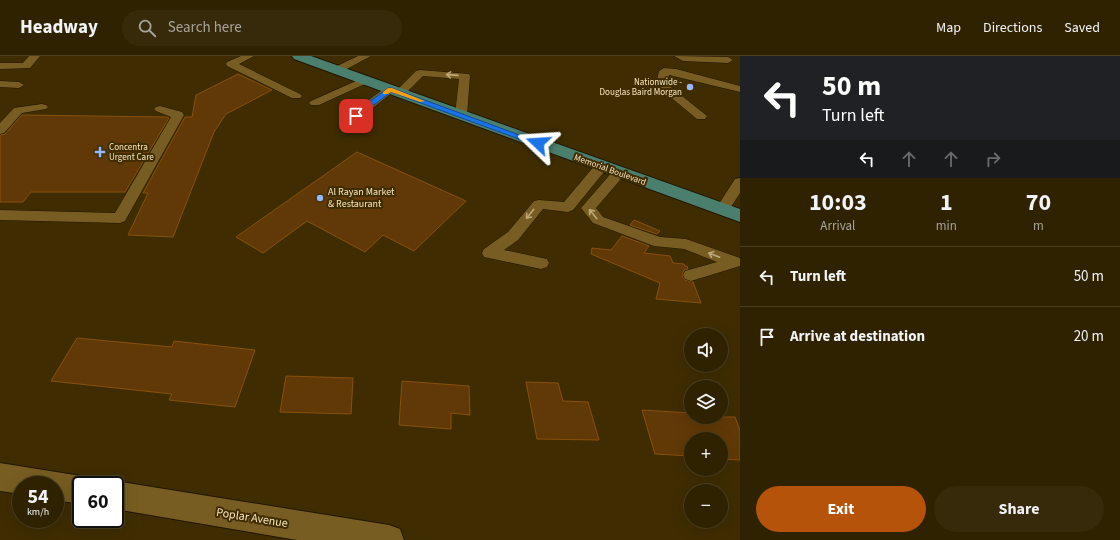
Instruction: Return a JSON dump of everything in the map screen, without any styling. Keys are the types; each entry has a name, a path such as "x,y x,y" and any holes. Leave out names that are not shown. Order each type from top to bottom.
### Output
{"main road":[{"name":"Memorial Boulevard","path":"299,56 601,167 740,216"}],"street":[{"path":"0,476 12,478"},
{"name":"Poplar Avenue","path":"124,496 389,540"}],"lane":[{"path":"0,66 26,66 35,56"},
{"path":"248,56 231,64 296,96"},
{"path":"337,70 366,56"},
{"path":"679,56 682,58 728,60"},
{"path":"701,116 661,86 664,71 676,72 740,89"},
{"path":"345,124 420,73 465,76 461,115"},
{"path":"314,103 365,80"},
{"path":"0,84 19,85"},
{"path":"0,130 18,110 42,107"},
{"path":"0,215 120,218 178,115 160,108"},
{"path":"541,263 490,253 513,236 539,204 568,206 601,167"},
{"path":"619,173 588,208 598,220 659,242 686,244 737,259"},
{"path":"722,210 740,182"},
{"path":"691,275 737,259"}],"building":[{"path":"238,74 272,90 226,114 214,132 173,237 128,235 148,193 143,193 185,117 192,117 196,95"},
{"path":"22,115 169,118 125,192 31,192 23,202 0,202 0,135 5,134"},
{"path":"357,152 466,201 414,251 383,235 365,252 307,221 263,253 236,237"},
{"path":"634,220 660,231 657,234 630,225"},
{"path":"622,236 649,246 644,253 670,256 673,263 684,264 687,266 688,269 684,270 682,276 685,280 693,282 701,303 656,299 660,283 591,254 592,248 611,250"},
{"path":"77,338 172,347 174,341 255,350 235,407 169,400 172,394 51,381"},
{"path":"286,376 353,378 351,414 280,412"},
{"path":"402,381 469,386 470,415 451,413 451,429 399,425"},
{"path":"526,382 558,383 563,401 588,402 599,440 537,439"},
{"path":"642,410 684,413 684,424 728,424 728,417 735,417 740,430 740,460 728,459 728,432 684,432 684,456 655,454"}],"slow traffic":[{"path":"385,93 390,89 422,101"}],"place":[{"name":"Nationwide - Douglas Baird Morgan","path":"690,87"},
{"name":"Concentra Urgent Care","path":"100,152"},
{"name":"Al Rayan Market & Restaurant","path":"320,198"}],"route":[{"path":"356,116 390,89 538,143"}]}
